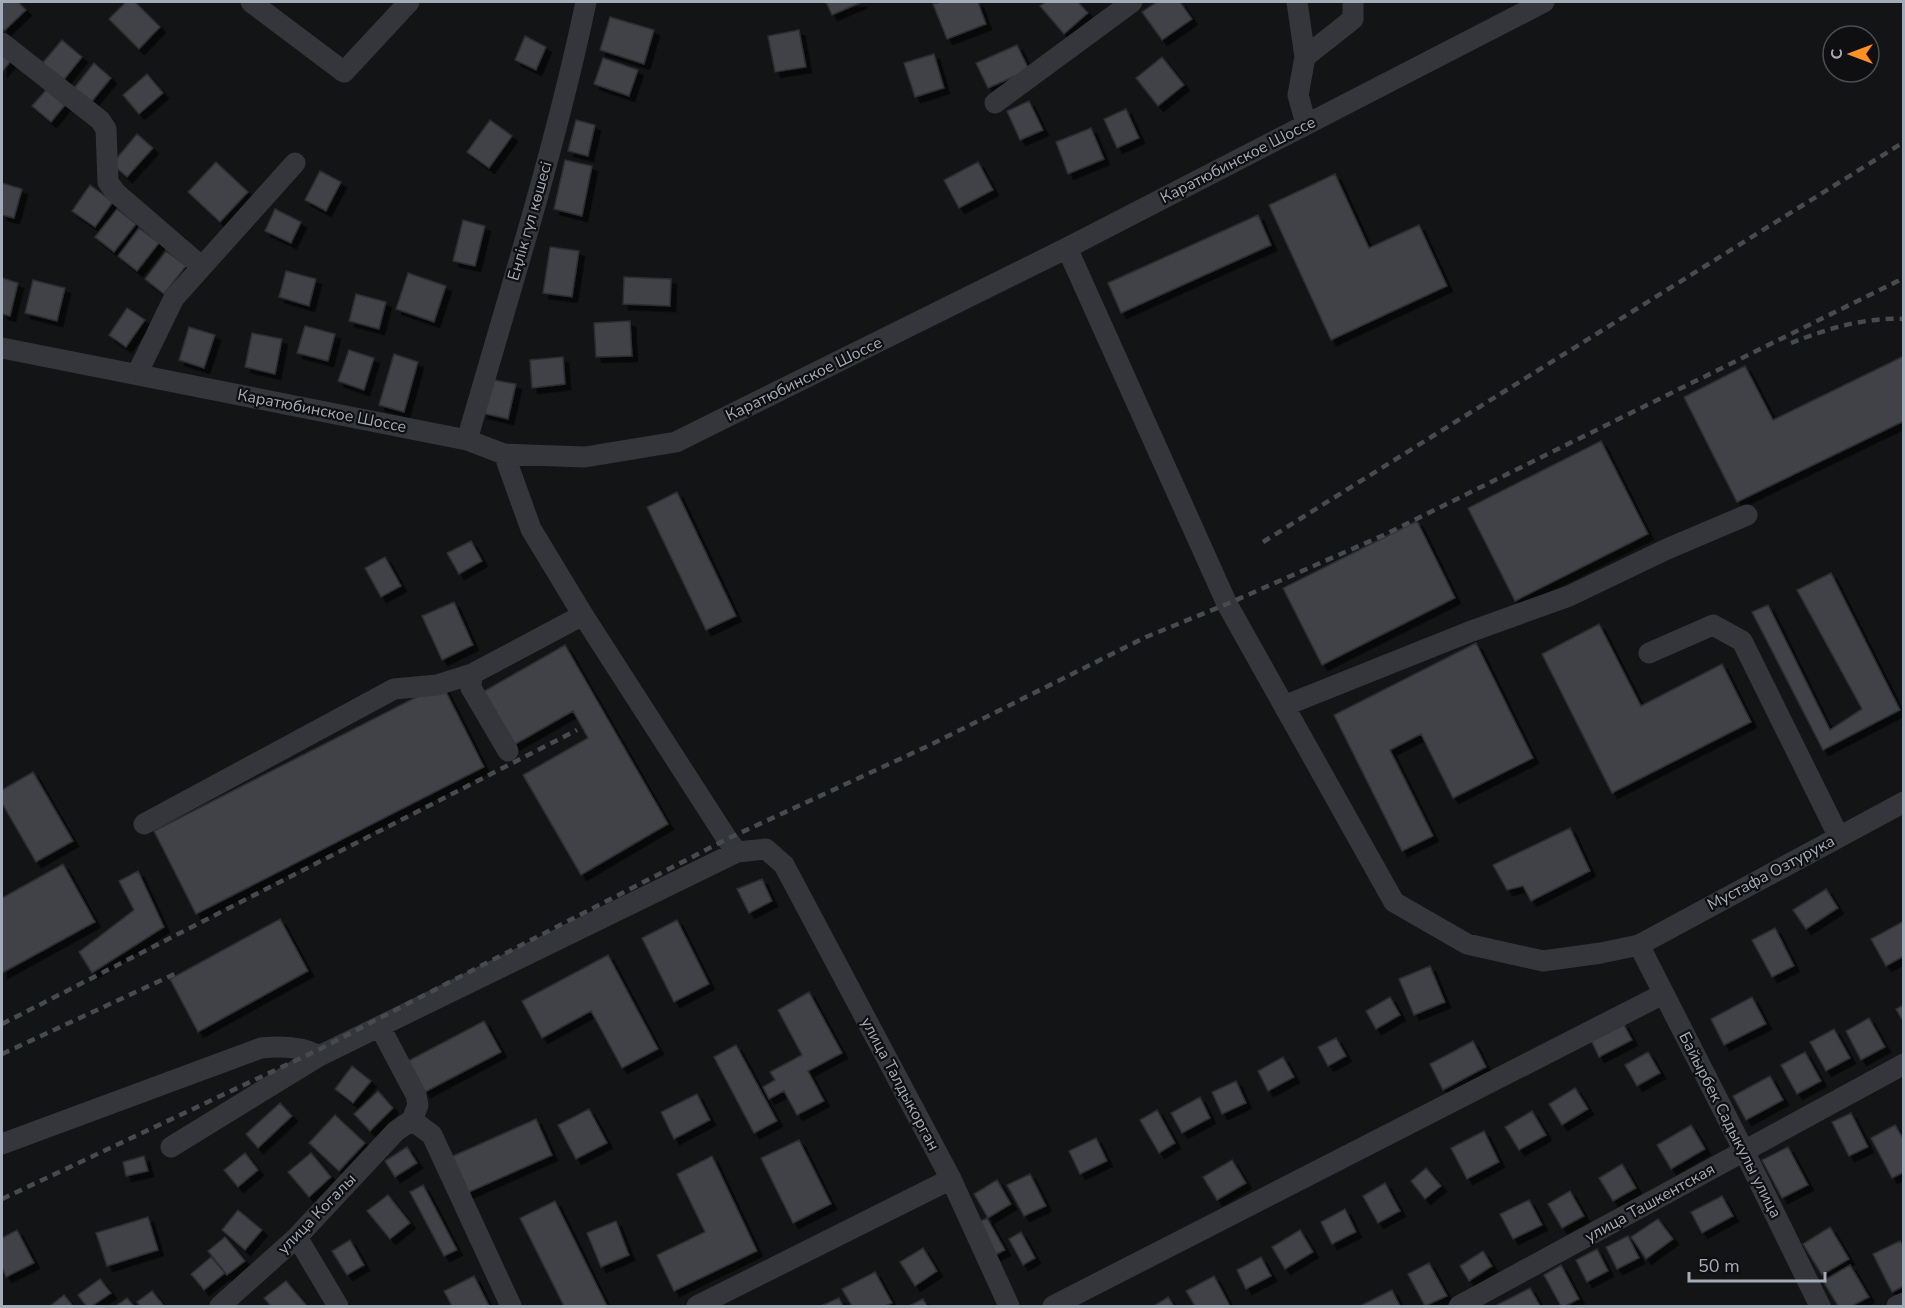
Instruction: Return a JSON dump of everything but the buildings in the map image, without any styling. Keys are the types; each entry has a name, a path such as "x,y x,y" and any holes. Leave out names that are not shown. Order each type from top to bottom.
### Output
{"street":[{"path":"251,2 344,72 408,2"},
{"name":"Еңлік гүл көшесі","path":"467,440 541,183 586,2"},
{"path":"995,103 1132,2"},
{"path":"1297,2 1305,57 1298,95 1306,124"},
{"path":"1305,57 1353,19 1353,2"},
{"name":"Каратюбинское Шоссе","path":"2,348 467,440 504,454 585,457 676,442 1067,248 1544,2"},
{"path":"2,43 99,120 106,129 108,182 116,193 202,267"},
{"path":"137,374 174,298 295,163"},
{"name":"Мустафа Озтурука","path":"1067,248 1227,604 1394,902 1467,944 1543,961 1600,953 1639,945 1904,802"},
{"path":"171,1147 319,1056 737,852 583,615 531,529 504,454"},
{"path":"1284,706 1469,632 1569,596 1667,549 1747,515"},
{"path":"144,824 394,688 437,685 472,674 583,615"},
{"path":"1649,653 1713,625 1742,641 1839,837"},
{"path":"472,674 471,688 508,751"},
{"name":"улица Талдыкорган","path":"737,852 766,849 784,865 951,1179 1010,1306"},
{"name":"Байырбек Садыкулы улица","path":"1639,945 1821,1306"},
{"path":"1053,1306 1664,994"},
{"path":"380,1027 416,1095 418,1105 412,1120 432,1135 511,1306"},
{"path":"2,1144 261,1048 279,1046 295,1048 319,1056"},
{"name":"улица Ташкентская","path":"1459,1306 1904,1064"},
{"name":"улица Когалы","path":"220,1306 297,1237 396,1131 412,1120"},
{"path":"697,1306 951,1179"},
{"path":"297,1237 338,1306"},
{"path":"1897,1306 1904,1303"}],"railway":[{"path":"1263,542 1904,142"},
{"path":"2,1199 318,1050 727,839 928,746 1146,637 1384,535 1904,278"},
{"path":"1791,343 1860,322 1904,319"},
{"path":"2,1024 577,730"},
{"path":"2,1054 179,972"}]}
